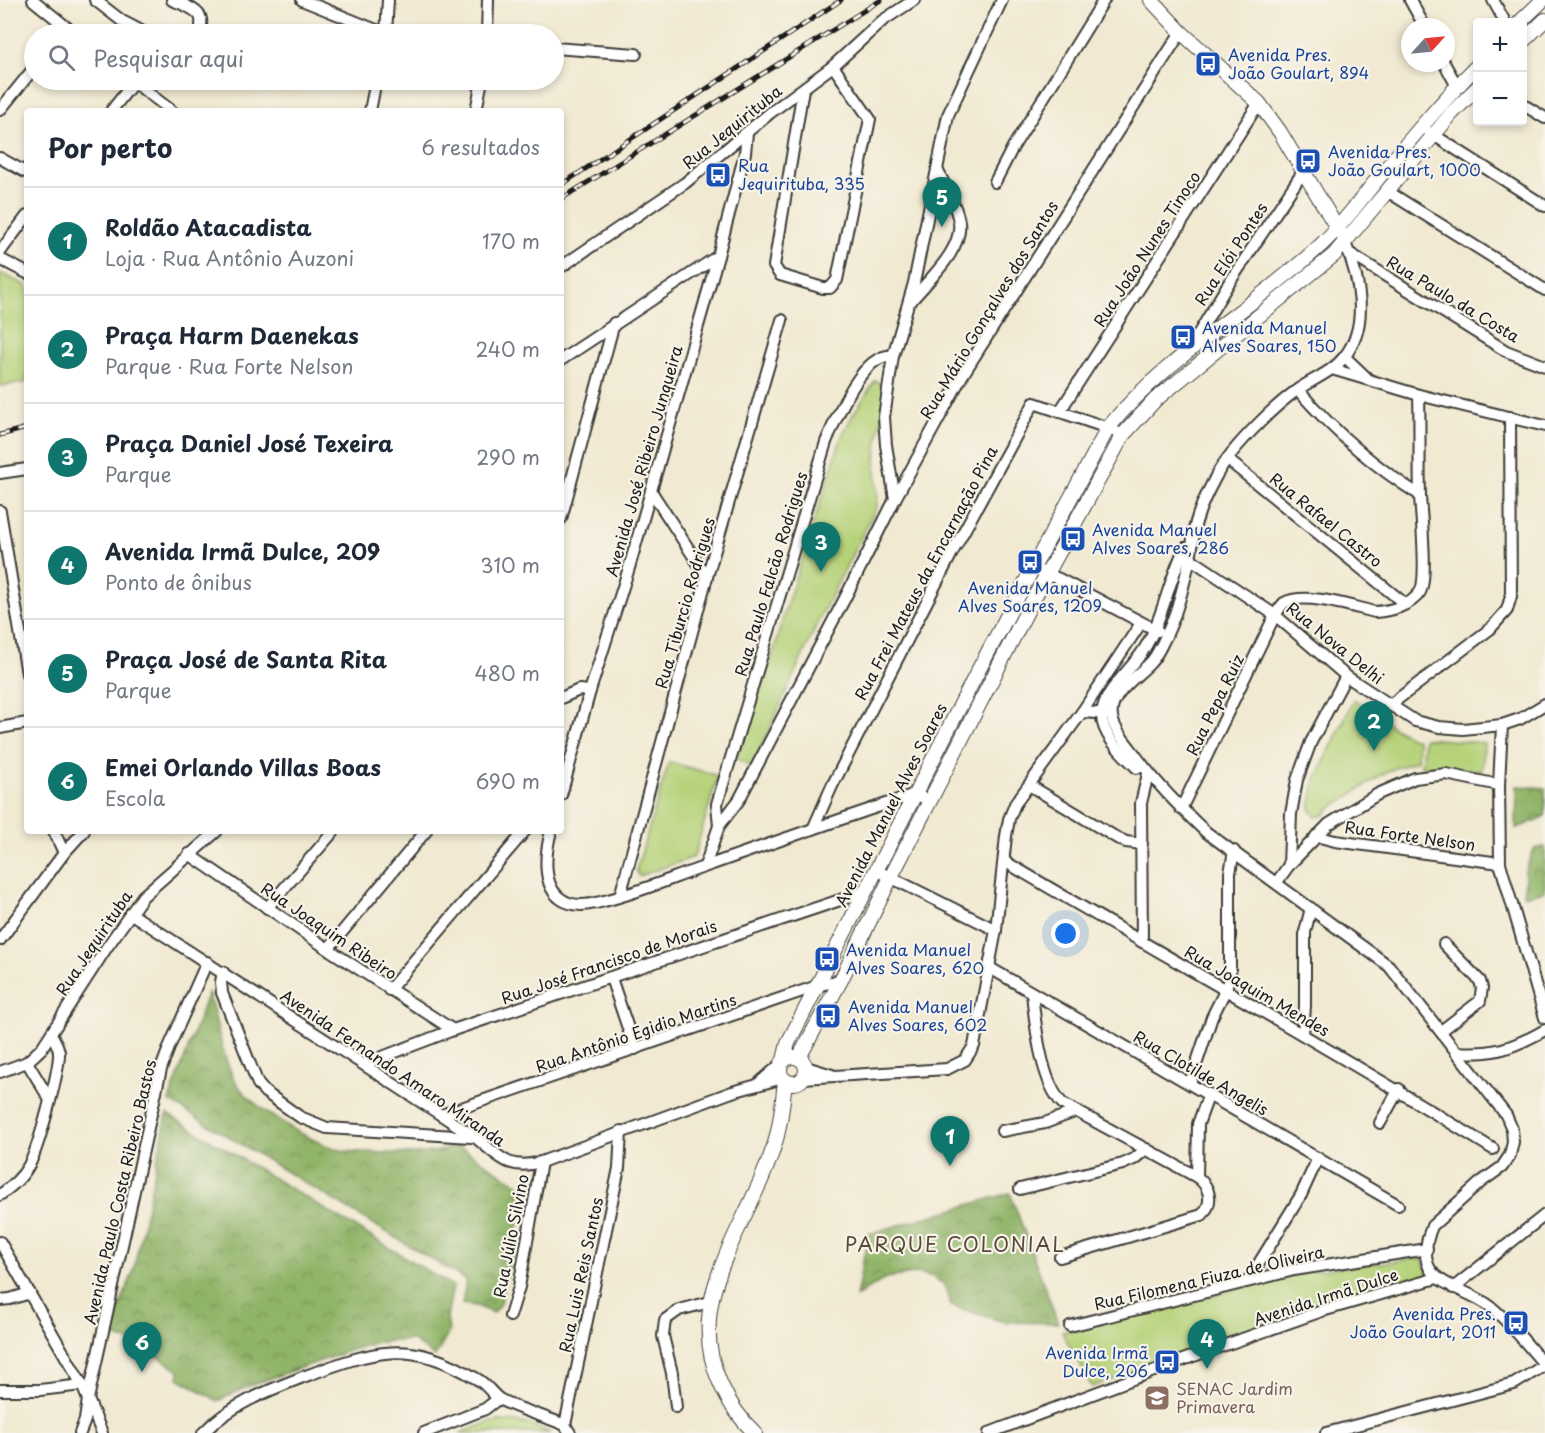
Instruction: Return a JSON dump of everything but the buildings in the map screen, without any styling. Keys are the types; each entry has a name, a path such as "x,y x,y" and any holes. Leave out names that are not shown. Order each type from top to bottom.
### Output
{"main road":[{"path":"1151,0 1181,32 1259,103 1280,132 1347,248"},
{"path":"1524,18 1543,0"},
{"path":"1527,37 1545,20"},
{"name":"Avenida Manuel Alves Soares","path":"792,1071 788,1043 1032,568 1108,428 1137,397 1186,354 1296,267 1337,228 1421,126 1473,70"},
{"name":"Avenida Manuel Alves Soares","path":"755,1433 736,1412 715,1373 708,1338 710,1302 718,1276 775,1144 792,1071 841,980 1029,607 1123,435 1155,400 1306,278 1347,248 1387,191 1473,93"}],"street":[{"path":"33,0 59,24"},
{"path":"95,0 128,24"},
{"path":"172,0 196,12 201,24"},
{"path":"302,0 361,24"},
{"path":"387,24 388,0"},
{"path":"487,24 488,0"},
{"name":"Rua Jequirituba","path":"564,265 671,194 770,113 833,66 882,21 914,0"},
{"path":"895,499 884,417 893,356 908,304 948,115 1002,0"},
{"path":"995,182 1013,147 1104,0"},
{"path":"1410,0 1420,18"},
{"path":"1493,0 1502,18"},
{"name":"Rua Mário Gonçalves dos Santos","path":"705,866 719,825 739,800 895,499 962,376 1181,32"},
{"path":"564,49 636,54"},
{"path":"803,89 774,269 780,275 830,288 837,279 870,119 833,66"},
{"path":"1449,72 1457,86"},
{"path":"0,110 24,80"},
{"path":"113,108 126,90"},
{"path":"145,90 168,108"},
{"path":"371,108 374,90"},
{"path":"477,108 480,90"},
{"name":"Rua João Nunes Tinoco","path":"1060,411 1259,103"},
{"path":"1527,107 1545,118"},
{"path":"1421,126 1545,206"},
{"name":"Avenida José Ribeiro Junqueira","path":"564,784 590,691 629,568 718,256 745,153 747,133"},
{"path":"0,159 24,171"},
{"path":"908,304 953,250 958,239 959,218 937,169"},
{"name":"Rua Elói Pontes","path":"1186,354 1227,286 1303,172"},
{"path":"1387,191 1545,290"},
{"path":"0,252 24,220"},
{"path":"1106,714 1119,694 1152,661 1166,635 1181,597 1186,546 1192,541 1196,522 1215,477 1259,423 1278,405 1332,369 1345,357 1357,331 1360,314 1359,296 1347,248"},
{"name":"Rua Paulo da Costa","path":"1347,248 1506,351 1545,366"},
{"path":"564,358 718,256"},
{"path":"0,259 24,271"},
{"name":"Rua Tiburcio Rodrigues","path":"620,896 707,577 782,320"},
{"path":"564,508 614,324"},
{"name":"Rua Paulo Falcão Rodrigues","path":"719,825 717,804 826,442 849,392 881,357 893,356"},
{"path":"1345,357 1370,382"},
{"path":"1332,369 1370,382 1545,426"},
{"path":"1298,390 1329,425 1400,483 1420,495"},
{"path":"1275,615 1284,604 1298,599 1347,605 1375,612 1389,610 1405,604 1420,592 1424,576 1419,395"},
{"name":"Rua Frei Mateus da Encarnação Pina","path":"813,829 832,786 953,551 1034,403 1108,428"},
{"path":"1390,705 1490,629 1507,610 1511,596 1510,417"},
{"path":"1108,428 1123,435"},
{"name":"Rua Rafael Castro","path":"1228,460 1405,604"},
{"path":"0,473 24,469"},
{"path":"651,491 707,577"},
{"path":"0,511 4,553 24,658"},
{"path":"1186,555 1144,650 1106,699 1106,714 1148,776 1206,832 1389,966 1497,1101 1512,1129 1513,1142 1510,1155 1502,1167 1467,1194 1432,1226 1427,1250 1431,1269 1437,1278 1453,1288 1475,1296 1488,1305 1545,1365 1515,1384 1326,1433"},
{"name":"Rua Nova Delhi","path":"1186,555 1275,615 1346,675 1416,721 1439,727 1463,729 1502,725 1520,719 1545,704"},
{"path":"1032,568 1049,574 1166,635"},
{"name":"Rua Pepa Ruiz","path":"1181,809 1275,615"},
{"path":"792,1071 835,1076 914,1072 947,1069 964,1060 974,1046 990,968 1009,819 1015,804 1082,712 1141,623"},
{"path":"1289,865 1291,814 1298,780 1311,742 1346,675"},
{"path":"564,697 579,690 590,691"},
{"path":"1082,712 1106,714"},
{"path":"0,728 24,724"},
{"path":"1502,725 1499,785 1500,863 1545,1018"},
{"name":"Rua Forte Nelson","path":"1277,882 1289,865 1329,824 1378,794 1415,778 1446,774 1499,785"},
{"path":"1142,942 1142,803 1148,776"},
{"path":"1029,785 1117,838 1142,844"},
{"path":"550,834 546,866 551,886 569,903 583,905 620,896 915,794 930,801"},
{"path":"55,834 64,853"},
{"path":"0,940 64,853 81,834"},
{"name":"Rua Jequirituba","path":"0,1072 27,1062 51,1035 106,947 143,896 213,834"},
{"path":"267,908 331,834"},
{"path":"328,949 424,834"},
{"path":"389,990 522,834"},
{"name":"Rua Forte Nelson","path":"1316,836 1335,841 1500,863"},
{"path":"1190,1083 1216,1006 1230,975 1230,873 1234,851"},
{"name":"Rua Joaquim Ribeiro","path":"189,854 389,990 453,1030"},
{"name":"Rua Joaquim Mendes","path":"1004,861 1399,1089 1493,1149"},
{"path":"876,870 996,930"},
{"name":"Rua José Francisco de Morais","path":"364,1064 453,1030 864,892"},
{"path":"1303,1034 1305,932 1311,908"},
{"name":"Avenida Fernando Amaro Miranda","path":"130,913 475,1137 513,1165 524,1167 541,1162 621,1131 792,1071"},
{"path":"1441,1032 1480,1001 1482,988 1480,981 1444,944"},
{"name":"Avenida Paulo Costa Ribeiro Bastos","path":"80,1433 85,1420 161,1070 207,962"},
{"name":"Rua Clotilde Angelis","path":"990,968 1398,1205"},
{"path":"223,972 222,993 253,1075 265,1092 300,1117 327,1128 475,1137"},
{"path":"611,978 635,1049"},
{"name":"Rua Antônio Egidio Martins","path":"441,1115 817,986 841,980"},
{"path":"1032,993 1035,1026 1047,1077 1062,1104 1197,1178 1203,1182 1209,1196 1208,1207 1202,1215 1060,1257"},
{"path":"1456,1052 1484,1053 1504,1050 1545,1030"},
{"path":"0,1195 18,1181 31,1163 50,1100 59,1050 51,1035"},
{"path":"27,1062 50,1100"},
{"path":"1380,1123 1399,1089"},
{"path":"1197,1178 1198,1124 1209,1094"},
{"path":"1002,1131 1045,1123 1077,1111"},
{"name":"Rua Luis Reis Santos","path":"567,1429 619,1168 621,1131"},
{"path":"1020,1189 1123,1164 1134,1160 1146,1149"},
{"path":"1248,1281 1301,1194 1318,1158"},
{"name":"Rua Júlio Silvino","path":"510,1316 519,1287 541,1162"},
{"path":"1453,1288 1541,1219 1545,1230"},
{"path":"0,1242 82,1385 102,1433"},
{"name":"Rua Filomena Fiuza de Oliveira","path":"1070,1326 1294,1270 1427,1250"},
{"name":"Avenida Irmã Dulce","path":"989,1433 1191,1357 1322,1311 1437,1278"},
{"path":"0,1300 30,1293"},
{"path":"676,1407 672,1373 663,1336 665,1320 679,1310 710,1302"},
{"path":"203,1433 214,1422 234,1409 272,1389 350,1360 379,1352 414,1353 447,1364 480,1380 498,1399 567,1429"},
{"path":"0,1390 40,1390 82,1385"},
{"path":"424,1433 485,1408 498,1399"}],"green space":[{"path":"0,273 24,285 24,382 0,386"},
{"path":"875,381 887,390 877,448 877,506 818,622 752,767 736,758 772,657 842,436"},
{"path":"1354,699 1399,731 1418,741 1417,761 1395,768 1378,777 1328,810 1325,815 1316,817 1310,809 1315,781"},
{"path":"1424,738 1484,743 1482,771 1421,766"},
{"path":"669,762 718,776 694,857 639,876 637,867"},
{"path":"1517,786 1545,788 1545,816 1516,829"},
{"path":"1545,847 1545,891 1524,896 1525,871 1534,849"},
{"path":"208,993 223,1051 237,1084 245,1094 269,1114 314,1140 340,1150 401,1154 436,1152 457,1145 521,1186 523,1192 517,1234 501,1302 493,1313 477,1306 462,1304 466,1280 169,1101"},
{"path":"167,1114 453,1286 447,1317 449,1332 435,1357 412,1340 378,1342 249,1386 218,1401 178,1378 179,1371 144,1347 109,1334 133,1272"},
{"path":"1010,1193 1058,1323 1005,1322 951,1306 944,1284 933,1277 919,1273 886,1278 856,1297 868,1234"},
{"path":"1422,1258 1429,1277 1371,1289 1326,1302 1092,1387 1062,1332 1311,1271"},
{"path":"490,1422 526,1424 550,1433 460,1433"}],"railway":[{"path":"564,183 841,0"},
{"path":"564,197 881,0"},
{"path":"0,435 24,429"}],"place":[{"name":"Avenida Pres. João Goulart, 894","path":"1208,64"},
{"name":"Avenida Pres. João Goulart, 1000","path":"1308,161"},
{"name":"Rua Jequirituba, 335","path":"718,175"},
{"name":"Praça José de Santa Rita","path":"942,227"},
{"name":"Avenida Manuel Alves Soares, 150","path":"1183,337"},
{"name":"Avenida Manuel Alves Soares, 286","path":"1073,539"},
{"name":"Avenida Manuel Alves Soares, 1209","path":"1030,562"},
{"name":"Praça Daniel José Texeira","path":"821,572"},
{"name":"Praça Harm Daenekas","path":"1374,751"},
{"name":"Avenida Manuel Alves Soares, 620","path":"827,959"},
{"name":"Avenida Manuel Alves Soares, 602","path":"828,1016"},
{"name":"Roldão Atacadista","path":"950,1166"},
{"name":"Avenida Pres. João Goulart, 2011","path":"1516,1323"},
{"name":"Avenida Irmã Dulce, 206","path":"1167,1362"},
{"name":"Avenida Irmã Dulce, 209","path":"1207,1369"},
{"name":"Emei Orlando Villas Boas","path":"142,1372"},
{"name":"SENAC Jardim Primavera","path":"1157,1398"}],"district":[{"name":"PARQUE COLONIAL","path":"955,1245"}]}
